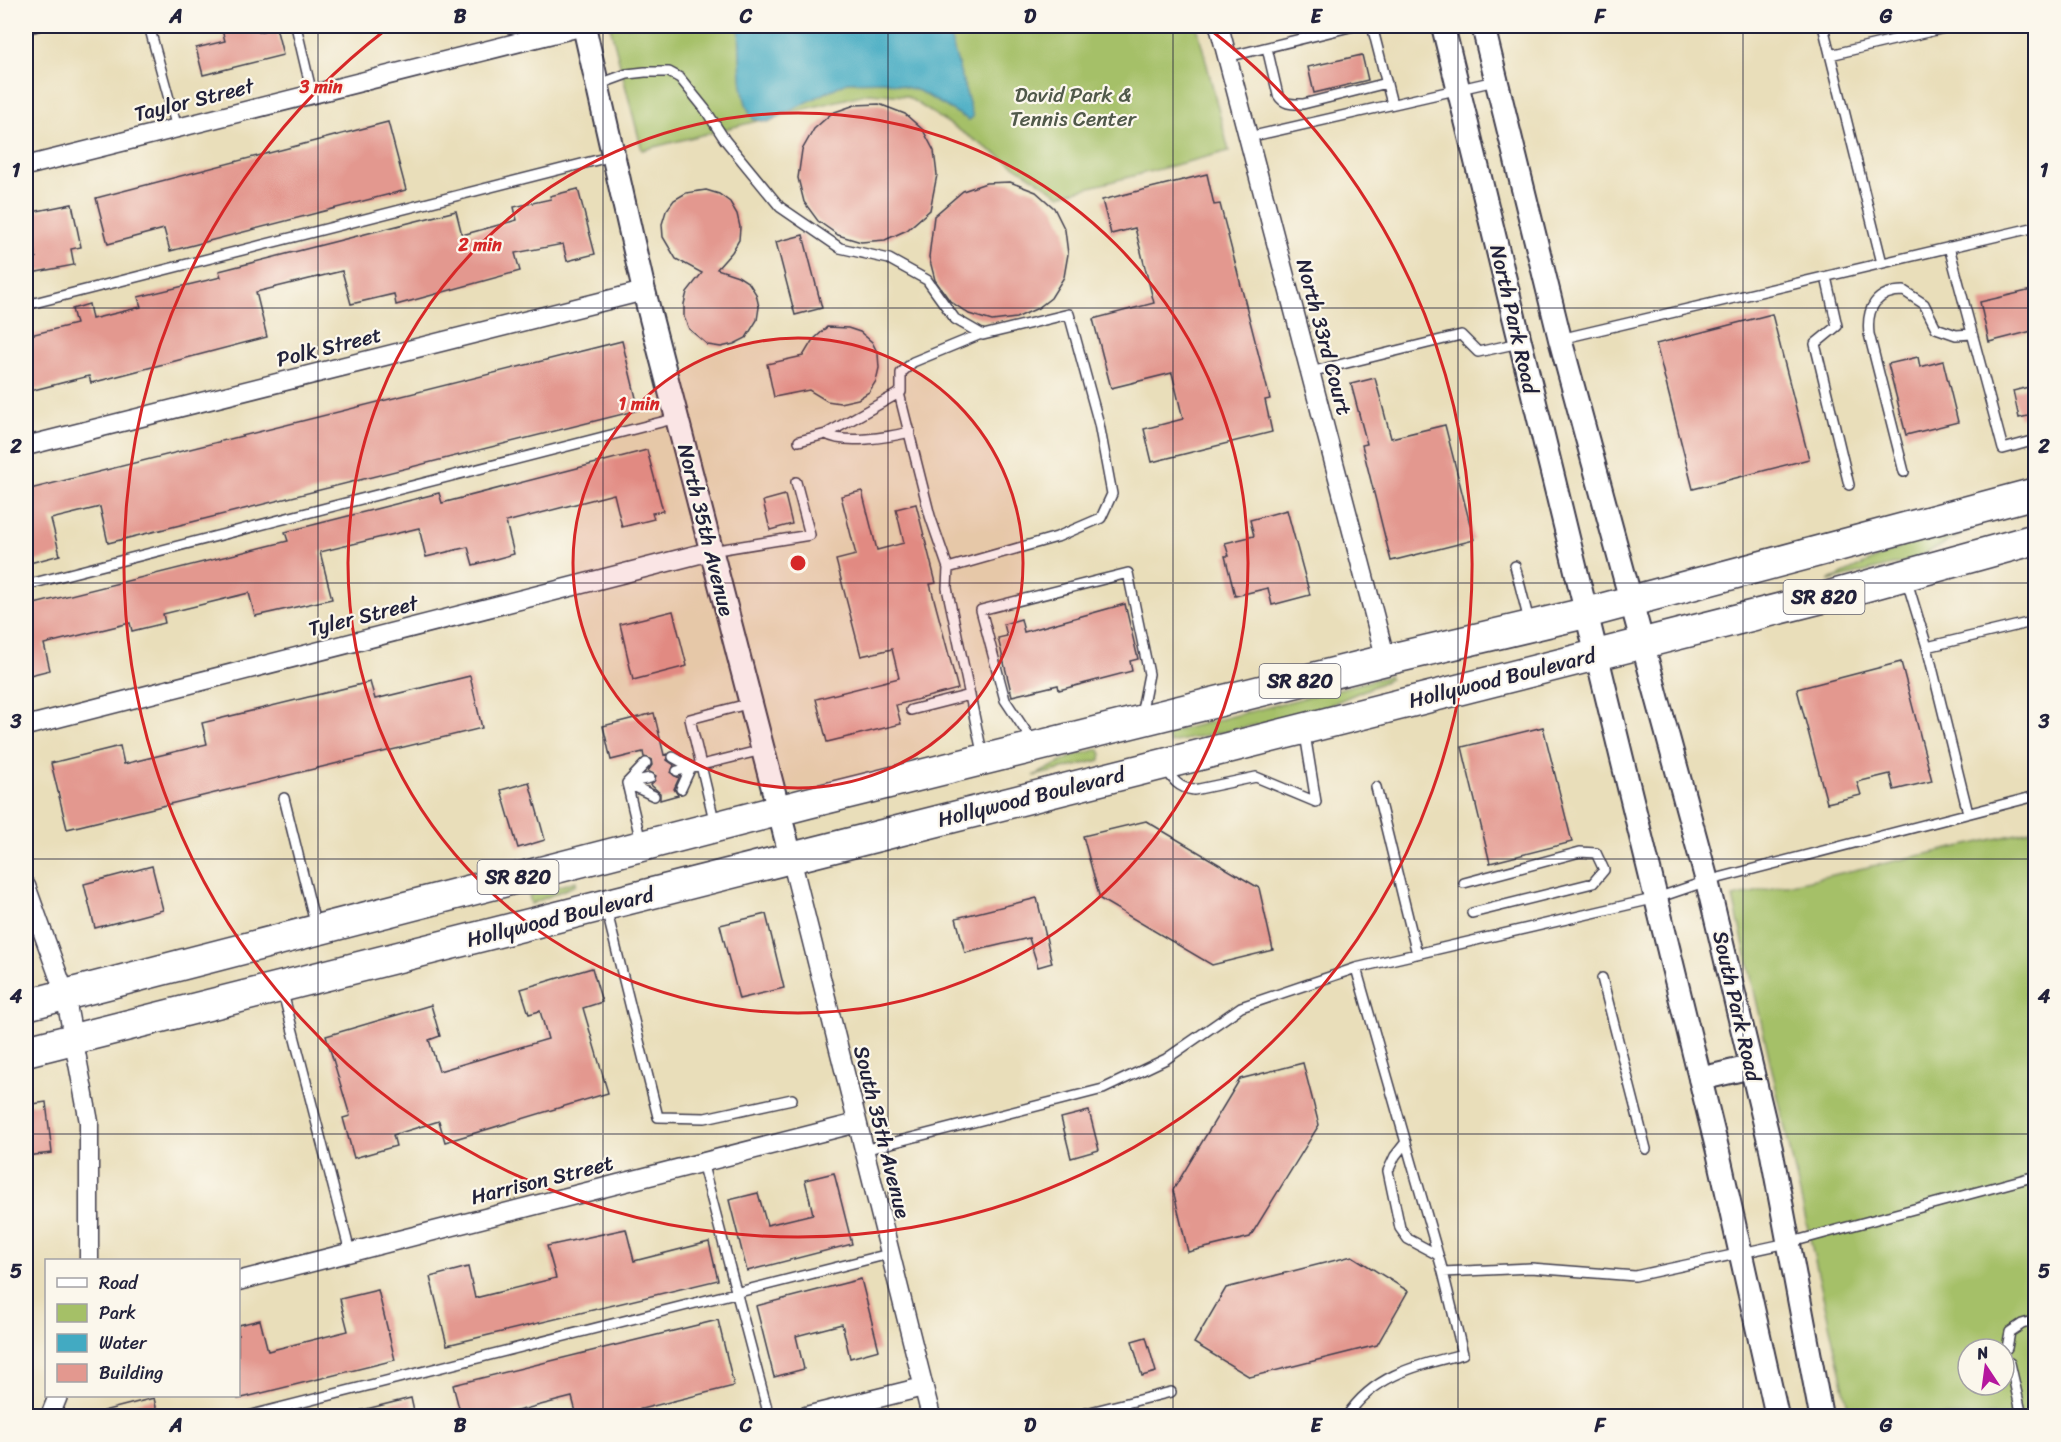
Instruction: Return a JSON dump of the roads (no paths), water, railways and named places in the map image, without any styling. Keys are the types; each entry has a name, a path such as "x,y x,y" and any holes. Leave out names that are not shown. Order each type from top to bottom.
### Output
{"highway":[{"name":"Hollywood Boulevard","path":"26,1005 778,810 1630,602 2036,493"},
{"name":"Hollywood Boulevard","path":"26,1051 1642,643 2036,539"}],"street":[{"name":"Taylor Street","path":"26,166 584,26"},
{"name":"North 35th Avenue","path":"584,26 644,291 791,858"},
{"name":"North 33rd Court","path":"1219,26 1386,660"},
{"name":"North Park Road","path":"1443,26 1586,613"},
{"name":"North Park Road","path":"1484,26 1560,339 1630,602"},
{"name":"Polk Street","path":"26,446 644,291"},
{"name":"Tyler Street","path":"26,726 711,551"},
{"name":"South Park Road","path":"1630,602 1707,881 1771,1149 1821,1416"},
{"path":"1586,613 1657,898 1777,1416"},
{"name":"South 35th Avenue","path":"791,858 931,1416"},
{"path":"26,886 64,994 89,1122 89,1259"},
{"path":"1700,1079 1751,1067"},
{"name":"Harrison Street","path":"240,1280 857,1123"},
{"path":"806,1416 923,1387"},
{"path":"50,1416 57,1397"}],"lane":[{"path":"26,29 38,26"},
{"path":"149,26 177,128"},
{"path":"296,26 312,94"},
{"path":"1227,57 1354,26"},
{"path":"1372,26 1392,104"},
{"path":"1823,26 1882,263"},
{"path":"1830,55 1953,26"},
{"path":"1267,48 1278,94 1282,101 1290,104 1303,104 1387,83"},
{"path":"597,85 627,74 645,72 669,72 680,78 705,109 725,140 780,207 840,248 889,259 927,280 955,320 981,334"},
{"path":"1249,137 1496,81"},
{"path":"26,305 613,156"},
{"path":"1560,339 2036,227"},
{"path":"1949,248 2003,448 2036,440"},
{"path":"1826,277 1837,326 1815,344 1849,485"},
{"path":"1904,472 1869,334 1867,319 1870,307 1883,295 1904,291 1924,304 1936,328 1956,335 1972,334"},
{"path":"799,441 825,434 901,392 901,373 913,362 981,334 1069,314 1099,424 1112,495 1101,518 1057,537 948,567"},
{"path":"1310,372 1461,334 1478,352 1519,343"},
{"path":"899,393 930,516 948,567 947,588 983,760"},
{"path":"26,585 677,418"},
{"path":"825,434 835,439 856,439 887,437 910,432"},
{"path":"711,551 810,535 796,482"},
{"path":"1515,566 1530,626"},
{"path":"1036,746 1005,700 981,609 1128,573 1149,674 1140,720"},
{"path":"1905,575 1927,647 1968,813"},
{"path":"1927,647 2036,621"},
{"path":"911,710 970,695"},
{"path":"716,826 696,766 690,719 751,703"},
{"path":"1164,764 1173,780 1184,789 1194,790 1256,777 1316,802 1304,728"},
{"path":"677,771 763,749"},
{"path":"673,757 696,766"},
{"path":"627,783 646,763"},
{"path":"681,789 696,766"},
{"path":"627,783 650,778"},
{"path":"627,783 654,796"},
{"path":"627,783 642,845"},
{"path":"1376,787 1417,954"},
{"path":"864,1150 1103,1089 1166,1059 1241,1007 1356,968 1657,898 1707,881 2036,796"},
{"path":"284,798 316,929"},
{"path":"1464,883 1580,852 1596,853 1602,861 1604,870 1601,877 1593,883 1472,914"},
{"path":"605,905 658,1117 705,1118 792,1099"},
{"path":"1347,1416 1355,1404 1373,1388 1402,1370 1463,1354 1443,1272 1356,968"},
{"path":"1602,978 1646,1149"},
{"path":"282,987 350,1252"},
{"path":"1406,1142 1395,1156 1388,1171 1400,1227 1408,1239 1438,1256"},
{"path":"702,1162 769,1416"},
{"path":"1443,1272 1530,1268 1635,1276 1788,1243 2036,1176"},
{"path":"248,1416 890,1254"},
{"path":"2009,1337 2010,1332 2022,1324 2036,1320"},
{"path":"2016,1390 2022,1416"},
{"path":"1074,1416 1170,1392"}],"water":[{"path":"739,26 947,26 973,117 969,120 919,91 885,81 847,82 768,122 753,119 744,98 742,86"}],"park label":[{"name":"David Park & Tennis Center","path":"1073,107"}]}
